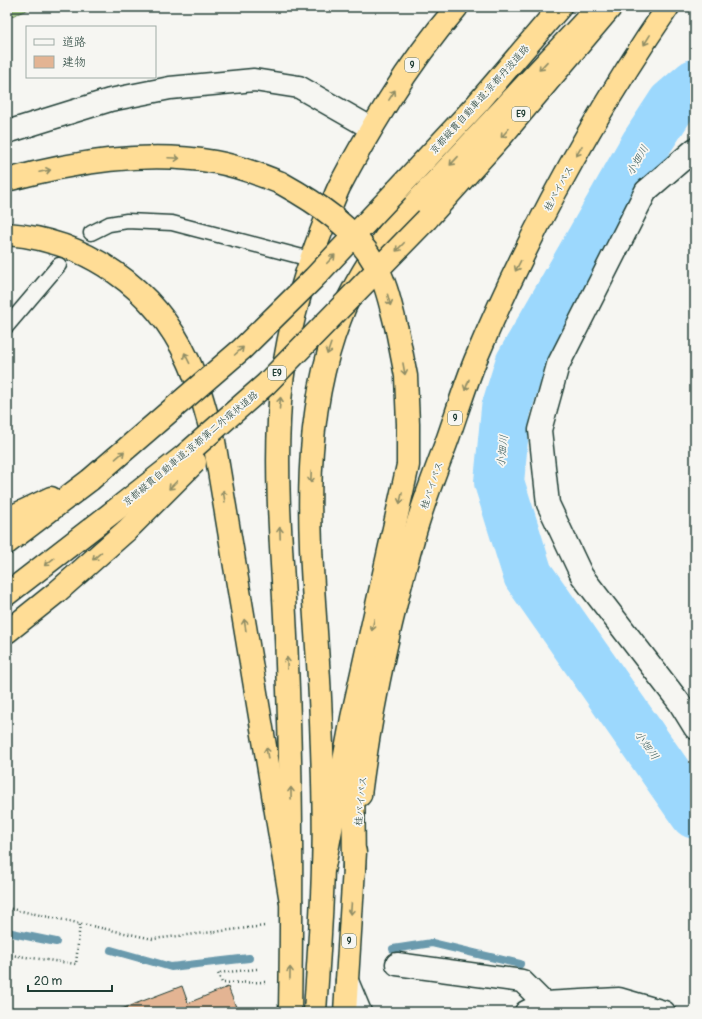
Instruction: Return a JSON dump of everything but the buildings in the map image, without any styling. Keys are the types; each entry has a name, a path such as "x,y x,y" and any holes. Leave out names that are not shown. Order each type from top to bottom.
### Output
{"highway":[{"name":"9","path":"290,1012 290,721 278,484 278,420 284,366 296,311 310,259 338,190 371,128 404,76 441,26 458,7"},
{"name":"京都縦貫自動車道;京都丹波道路","path":"90,480 242,349 314,278 477,104 560,7"},
{"path":"315,1012 324,867 321,720 312,579 310,510 312,447 318,399 327,355 340,317 365,267 392,228 598,7"},
{"name":"京都縦貫自動車道;京都第二外環状道路","path":"7,594 184,456 266,384 427,219 501,137 611,7"},
{"name":"桂バイパス","path":"345,1012 359,804 367,742 383,656 413,537 475,363 511,280 554,193 608,102 668,7"},
{"path":"7,180 80,164 129,158 173,158 215,162 252,171 281,183 309,198 337,219 360,242 375,264 387,292 397,330 406,376 408,465 352,718 324,867"},
{"path":"7,234 22,235 60,244 94,259 124,278 150,303 172,330 188,360 201,396 214,441 291,902"},
{"path":"7,632 57,592 127,530 185,472 266,384"},
{"path":"7,519 90,480"},
{"path":"7,543 90,480"},
{"path":"352,718 354,870"}],"street":[{"path":"7,132 110,100 170,88 254,80 299,87 371,128"},
{"path":"695,149 646,191 558,365 540,430 548,504 582,576 679,702 695,728"},
{"path":"397,964 522,982 535,1007 619,999 664,1012"},
{"path":"347,981 360,1012"}],"lane":[{"path":"91,233 109,224 127,221 172,223 310,259"},
{"path":"7,326 59,265"}],"path":[{"path":"7,908 80,922 153,939 265,926"},
{"path":"7,956 11,955 76,964 80,922"},
{"path":"258,969 218,973 222,983 290,982"}],"green space":[{"path":"7,7 34,7 7,18"}],"waterway":[{"name":"小畑川","path":"695,84 672,104 646,144 520,364 506,409 499,482 528,575 695,814"},
{"path":"7,932 56,942"},
{"path":"393,949 432,943 520,964"},
{"path":"111,950 171,967 249,958"}]}
